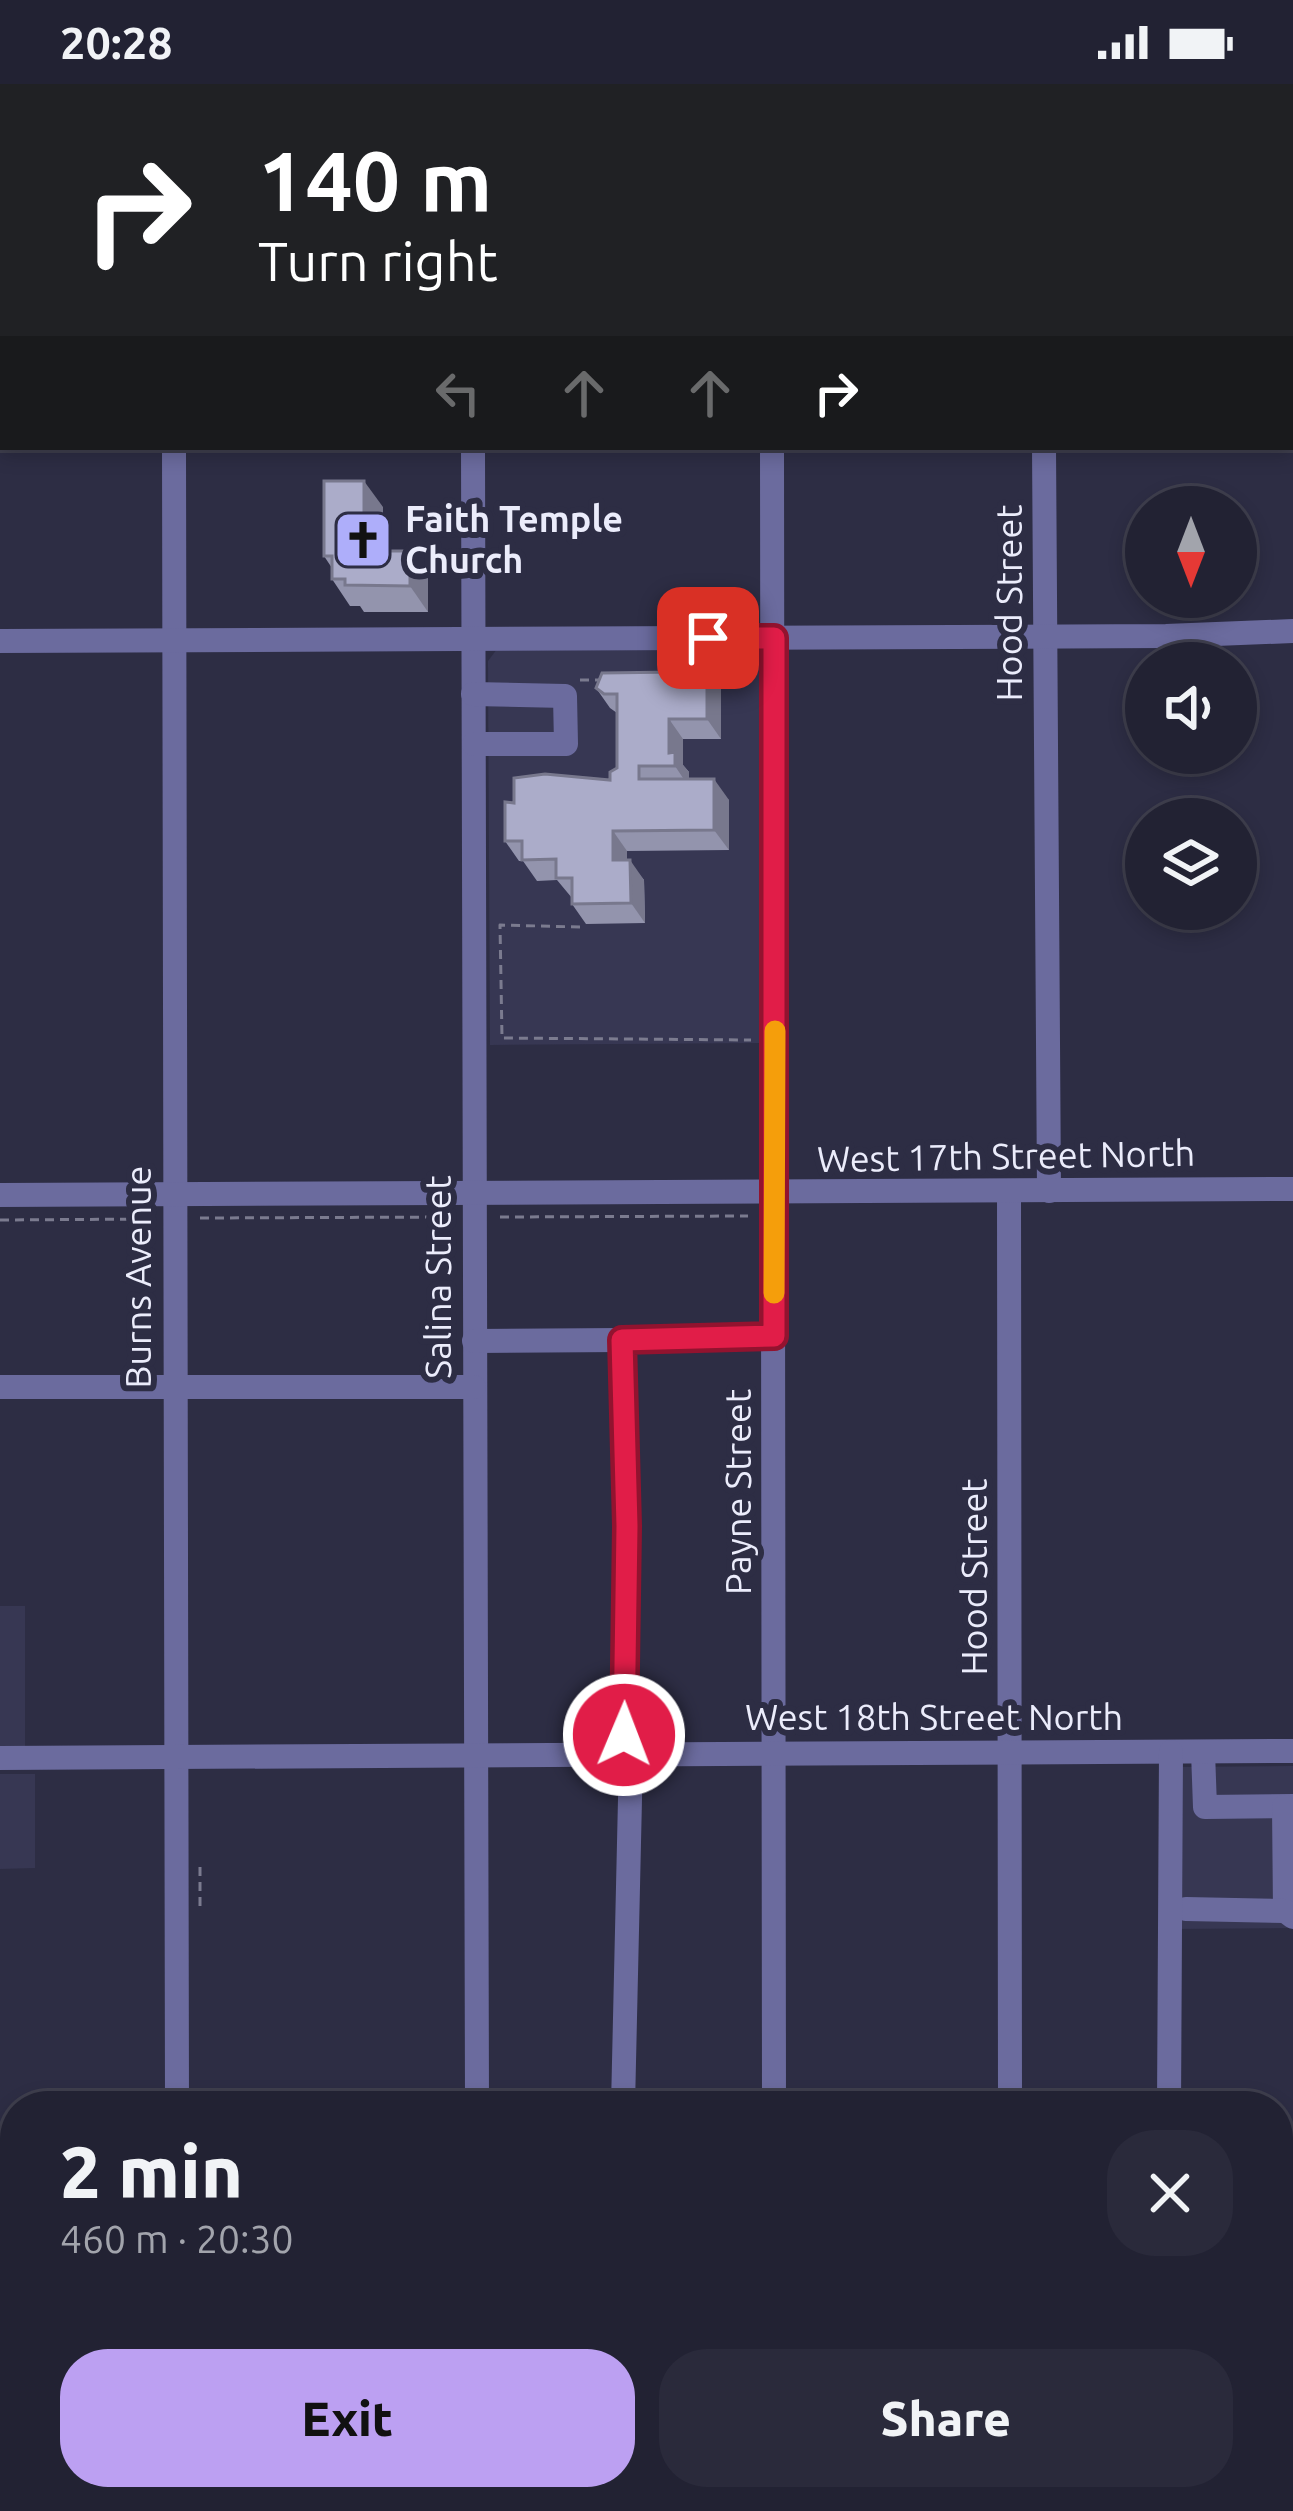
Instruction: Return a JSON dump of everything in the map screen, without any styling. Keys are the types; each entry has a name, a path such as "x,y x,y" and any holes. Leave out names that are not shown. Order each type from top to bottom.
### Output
{"street":[{"name":"Burns Avenue","path":"174,450 177,2091"},
{"name":"Salina Street","path":"473,450 477,2091"},
{"name":"Payne Street","path":"772,450 774,2091"},
{"name":"Hood Street","path":"1044,450 1049,1191"},
{"path":"0,641 1293,631"},
{"path":"473,694 565,696 566,743 474,743"},
{"name":"West 17th Street North","path":"0,1196 1293,1189"},
{"name":"Hood Street","path":"1009,1192 1010,2091"},
{"path":"474,1341 774,1336"},
{"path":"622,1340 628,1755 623,2091"},
{"path":"0,1388 474,1387"},
{"name":"West 18th Street North","path":"0,1758 1293,1751"},
{"path":"1169,2091 1171,1752"},
{"path":"1186,1909 1289,1914 1288,1806 1205,1808 1203,1752"}],"path":[{"path":"577,680 617,680"},
{"path":"580,927 500,925 502,1038 752,1040"}],"shaded area":[{"path":"497,649 751,649 760,653 764,659 763,1043 490,1045 488,661"},
{"path":"0,1606 25,1606 25,1748 0,1748"},
{"path":"1293,1766 1293,1928 1171,1929 1170,1767"},
{"path":"0,1774 35,1774 35,1868 0,1869"}],"building":[{"path":"324,481 364,481 364,545 344,545 344,551 410,551 410,586 345,585 345,579 332,579 332,556 324,556"},
{"path":"677,659 707,659 707,719 669,719 669,753 675,752 675,766 639,766 639,779 714,779 714,830 613,831 613,860 630,860 631,903 572,904 572,878 556,878 556,859 522,860 522,841 505,841 505,802 514,803 514,778 545,774 610,780 610,772 617,768 617,694 596,688 602,673 676,672"}],"slow traffic":[{"path":"774,1293 775,1031"}],"place":[{"name":"Faith Temple Church","path":"363,540"}],"route":[{"path":"624,1735 627,1526 622,1340 774,1336 774,638 708,638"}]}
